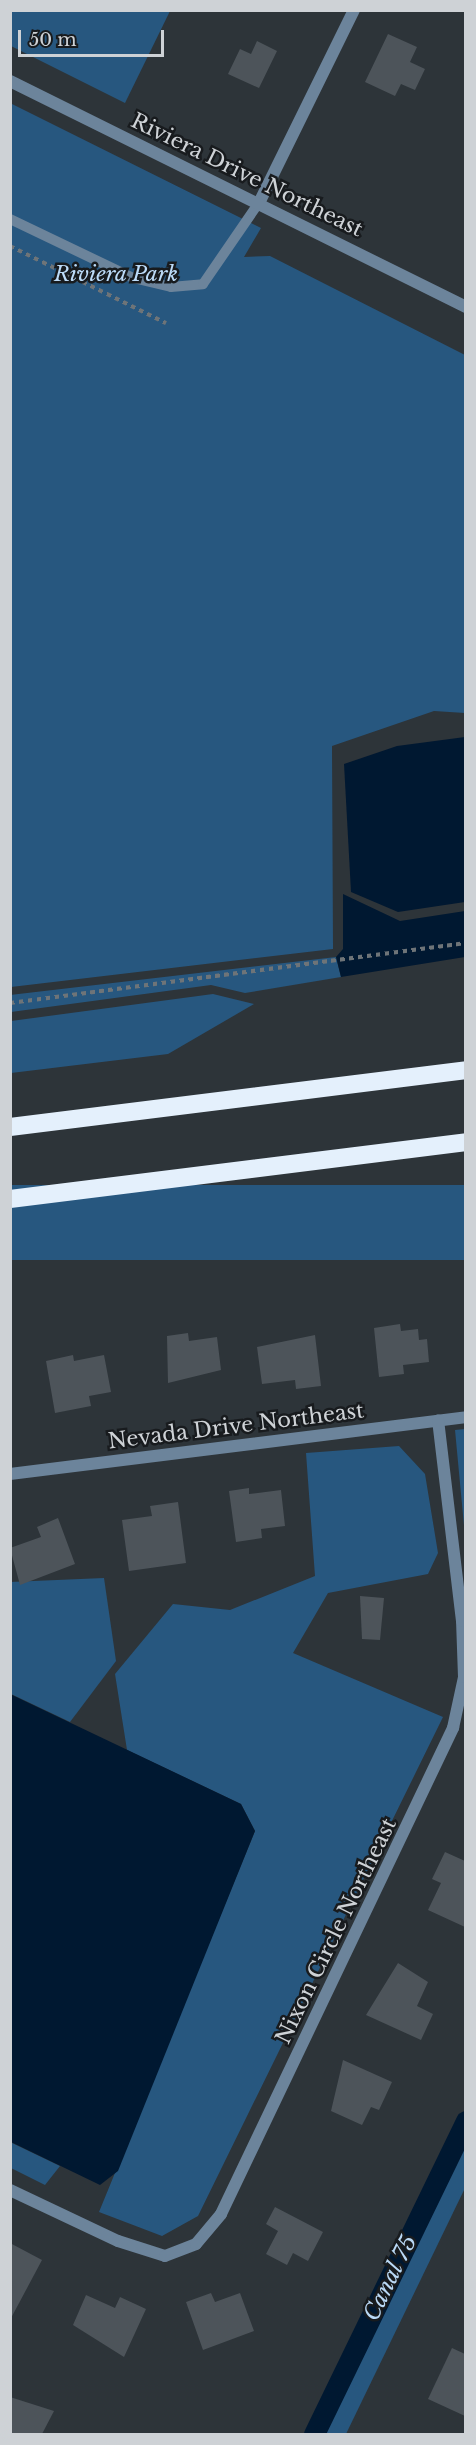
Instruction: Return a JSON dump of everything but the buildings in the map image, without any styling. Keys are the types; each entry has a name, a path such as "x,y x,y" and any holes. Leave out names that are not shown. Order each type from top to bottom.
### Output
{"highway":[{"path":"10,1127 465,1070"},
{"path":"10,1198 465,1142"}],"street":[{"path":"260,201 354,10"},
{"name":"Riviera Drive Northeast","path":"10,81 260,201 465,307"},
{"name":"Nevada Drive Northeast","path":"10,1474 465,1417"},
{"name":"Nixon Circle Northeast","path":"10,2190 118,2241 165,2256 196,2244 221,2214 453,1728 465,1677 438,1420"}],"lane":[{"path":"10,219 133,278 171,287 203,284 260,201"}],"path":[{"path":"10,246 166,323"},
{"path":"10,1003 465,943"}],"green space":[{"path":"10,11 170,11 125,103 11,46"},
{"name":"Riviera Park","path":"10,103 261,228 244,257 270,256 465,355 465,713 434,711 332,746 333,949 11,987"},
{"path":"336,957 341,977 245,993 211,985 11,1012 10,995"},
{"path":"213,994 254,1004 168,1054 11,1073 11,1021"},
{"path":"10,1185 465,1185 465,1260 10,1260"},
{"path":"466,1429 465,1536 455,1430"},
{"path":"399,1446 425,1474 438,1553 428,1574 328,1593 293,1653 443,1717 198,2216 162,2236 99,2212 255,1831 241,1804 127,1750 115,1674 173,1604 230,1610 315,1576 306,1453"},
{"path":"104,1578 116,1661 70,1722 11,1694 10,1582"},
{"path":"10,2142 60,2166 45,2185 11,2168"},
{"path":"465,2145 465,2188 346,2434 324,2434"}],"shaded area":[{"path":"465,737 465,902 398,912 351,892 344,764 397,746"},
{"path":"343,894 400,921 465,911 465,957 341,977 336,957 343,949"},
{"path":"10,1694 241,1804 255,1831 118,2171 100,2185 11,2142"}],"waterway":[{"name":"Canal 75","path":"314,2434 466,2121"}]}
